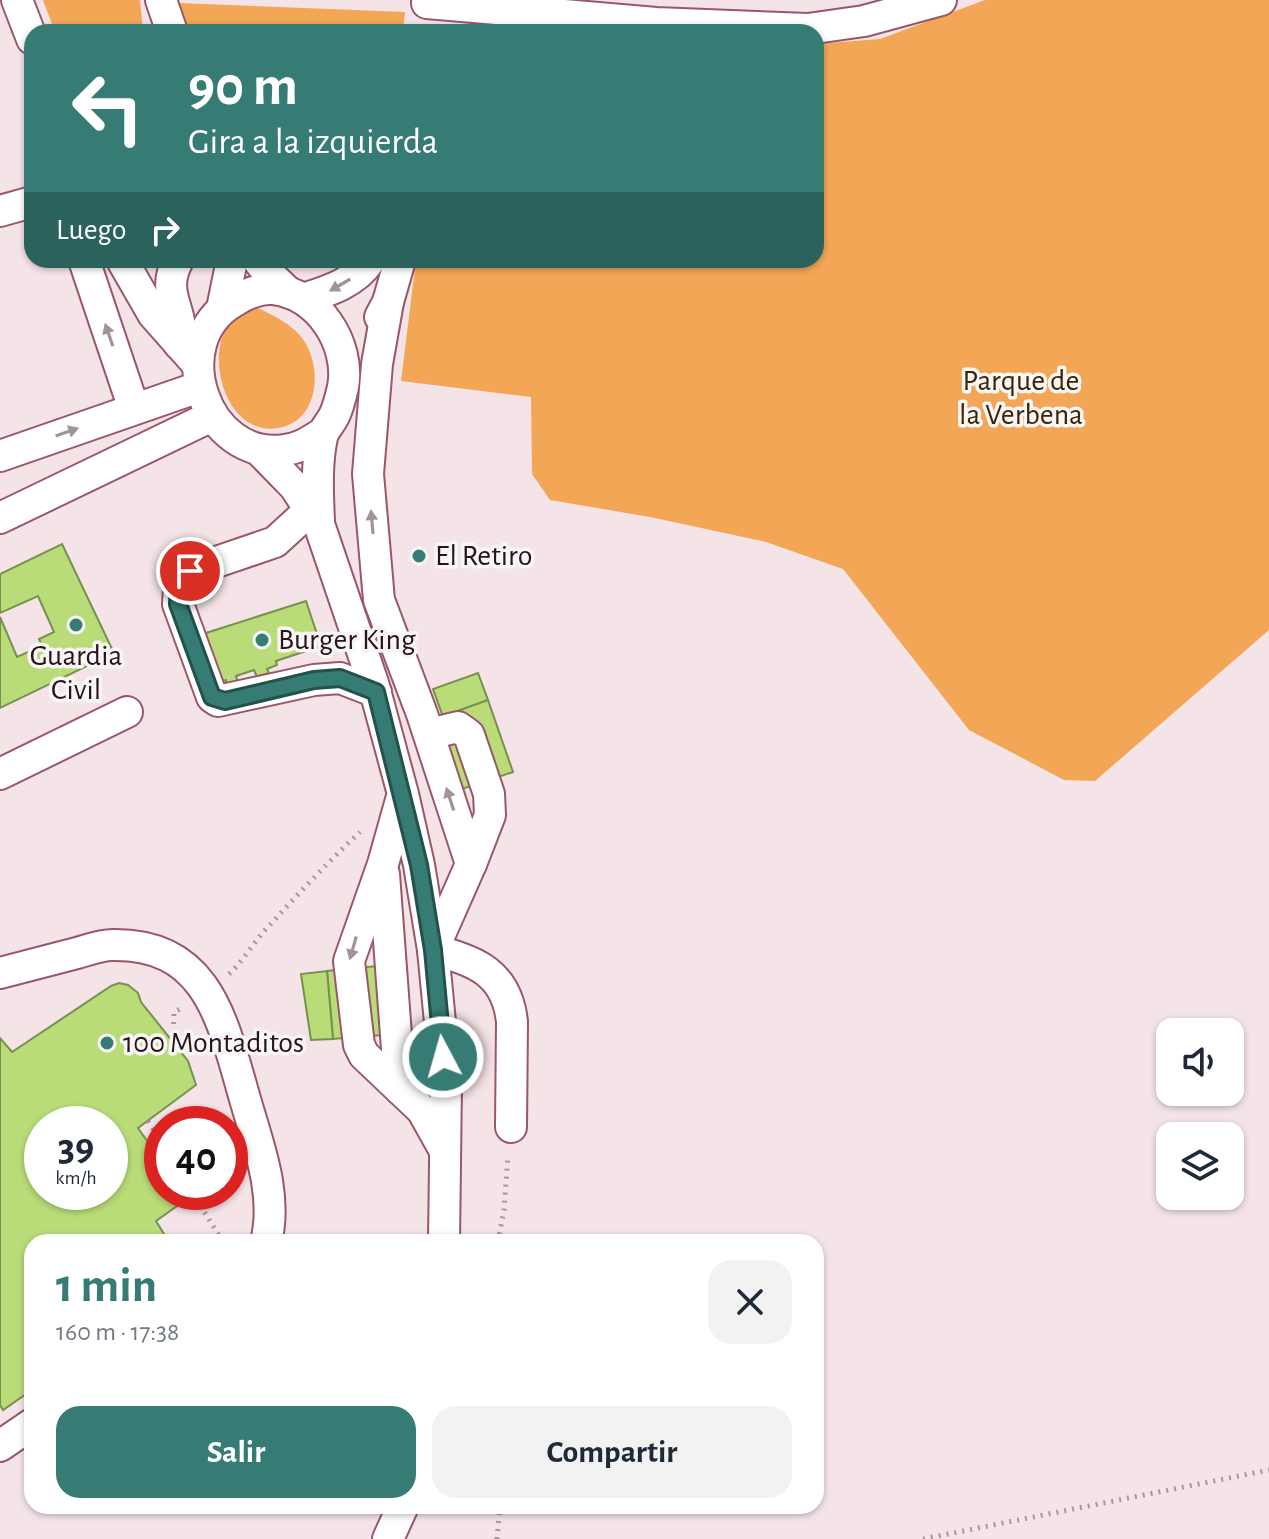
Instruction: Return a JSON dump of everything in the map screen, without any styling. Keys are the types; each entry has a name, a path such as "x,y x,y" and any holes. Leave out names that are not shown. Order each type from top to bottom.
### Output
{"street":[{"path":"17,0 26,24"},
{"path":"158,24 159,0"},
{"path":"159,0 169,24"},
{"path":"824,27 864,21 941,0"},
{"path":"427,12 755,14 790,24"},
{"path":"0,211 24,204"},
{"path":"87,268 134,409"},
{"path":"127,268 153,314 192,365"},
{"path":"175,268 170,282 172,301 212,416 235,439 259,450 295,487 314,517 374,688 419,865 433,950 446,1084 444,1234"},
{"path":"222,309 230,268"},
{"path":"264,268 324,316 338,342 344,362 344,386"},
{"path":"0,456 134,409 192,365 214,315 247,294 271,289 296,296 334,290 365,268"},
{"path":"398,268 377,364 368,474 379,600 426,724"},
{"path":"314,517 323,433 388,302"},
{"path":"0,518 212,416"},
{"path":"259,450 292,448 323,433"},
{"path":"314,517 275,542 190,571 179,588 178,604 212,697 218,701 314,680 340,678 374,688 426,724 458,727 469,735 489,794 490,815 433,950"},
{"path":"362,648 379,600"},
{"path":"0,774 127,712"},
{"path":"403,794 383,864 349,961 359,1045 364,1055 422,1110 447,1154"},
{"path":"383,864 400,1089"},
{"path":"0,973 110,944 143,947 175,958 207,993 221,1019 266,1174 271,1222 268,1234"},
{"path":"433,950 478,964 498,983 505,995 512,1022 511,1127"},
{"path":"0,1446 24,1430"},
{"path":"388,1539 409,1520"}],"path":[{"path":"207,993 244,960 265,929 366,827"},
{"path":"173,1040 174,1012"},
{"path":"500,1234 511,1127"},
{"path":"203,1210 218,1234"},
{"path":"923,1539 1269,1470"},
{"path":"497,1539 499,1514"}],"green space":[{"path":"43,0 140,0 142,24 52,24"},
{"name":"Parque de la Verbena","path":"985,0 1269,0 1269,630 1095,781 1064,780 969,730 843,569 766,542 550,500 532,474 531,397 401,381 415,268 824,268 824,43 880,39"},
{"path":"178,3 405,12 404,24 186,24"},
{"path":"476,21 509,24 467,24"},
{"path":"257,308 297,332 306,344 314,368 315,380 309,404 294,422 283,427 260,427 241,417 228,399 220,376 219,353 224,331 237,315"}],"building":[{"name":"Guardia Civil","path":"62,544 114,653 0,708 0,617 17,657 42,646 39,639 54,632 38,596 0,613 0,574"},
{"name":"Burger King","path":"306,601 321,646 276,661 277,665 267,669 269,673 257,677 254,670 236,676 238,683 227,688 226,680 219,682 203,634"},
{"path":"478,673 488,700 443,717 433,689"},
{"path":"488,700 513,772 441,796 438,718"},
{"path":"377,966 383,1035 333,1039 327,971"},
{"path":"327,971 333,1039 311,1040 301,974"},
{"path":"119,983 128,985 138,993 141,1002 188,1061 196,1085 168,1106 144,1106 144,1124 138,1128 144,1136 144,1210 172,1210 156,1221 164,1234 24,1234 24,1396 3,1410 0,1405 0,1038 12,1052 111,986"}],"place":[{"name":"El Retiro","path":"419,556"},
{"name":"Guardia Civil","path":"76,625"},
{"name":"Burger King","path":"262,640"},
{"name":"100 Montaditos","path":"107,1043"}],"route":[{"path":"190,571 179,588 178,604 212,697 218,701 314,680 340,678 376,692 419,865 433,950 443,1057"}]}
